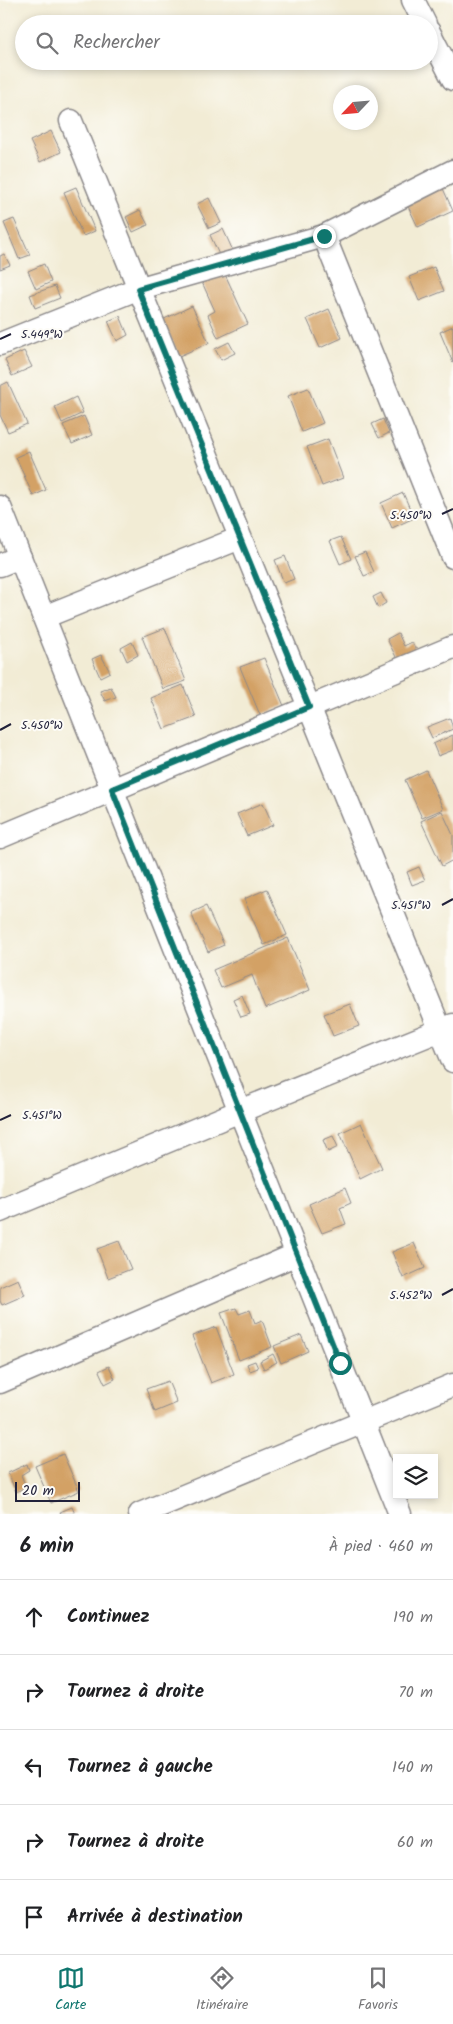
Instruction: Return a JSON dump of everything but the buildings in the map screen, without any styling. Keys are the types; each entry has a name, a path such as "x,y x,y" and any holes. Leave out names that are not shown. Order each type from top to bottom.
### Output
{"street":[{"path":"413,0 420,15"},
{"path":"438,50 453,80"},
{"path":"71,121 309,707 447,1028 453,1061"},
{"path":"0,344 138,289 324,236 453,171"},
{"path":"324,236 453,557"},
{"path":"0,508 10,561 44,617 400,1514"},
{"path":"44,617 240,538"},
{"path":"0,837 453,648"},
{"path":"0,1211 240,1111 447,1028"},
{"path":"0,1382 297,1254"},
{"path":"140,1514 453,1385"}],"route":[{"path":"324,236 138,289 309,707 112,789 340,1363"}]}
